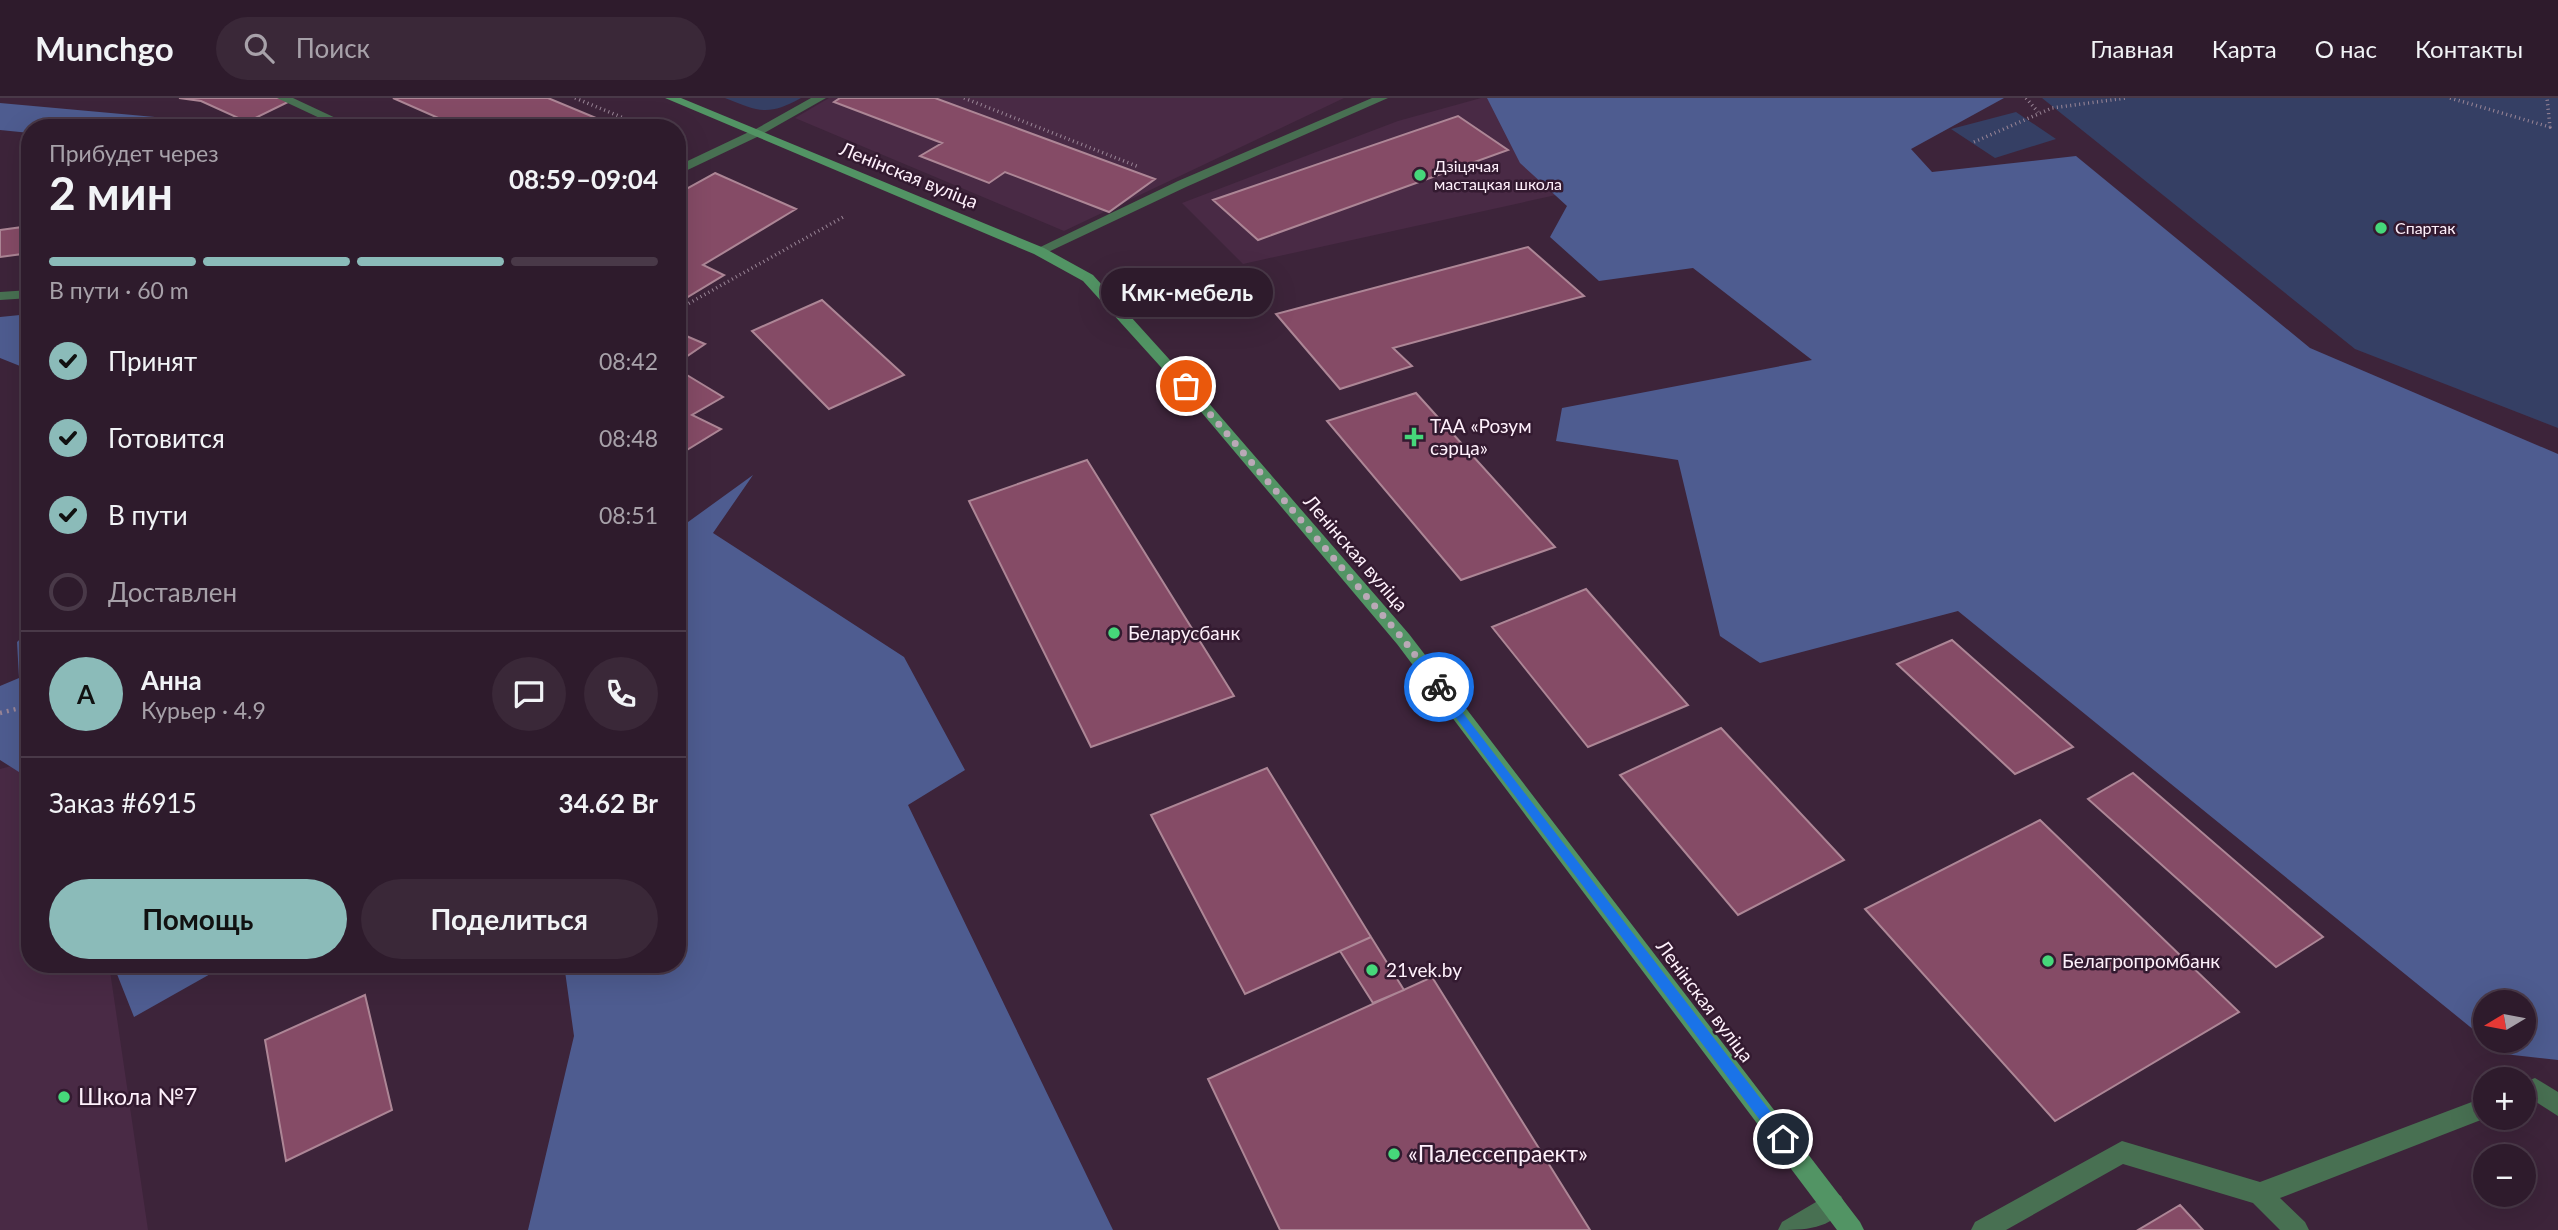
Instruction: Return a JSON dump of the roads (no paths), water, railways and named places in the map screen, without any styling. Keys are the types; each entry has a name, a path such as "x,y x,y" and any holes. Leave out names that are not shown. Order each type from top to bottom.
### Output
{"main road":[{"name":"Ленінская вуліца","path":"671,98 1039,251 1088,278 1202,404 1403,639 1852,1230"}],"street":[{"path":"283,98 331,119"},
{"path":"686,167 820,98"},
{"path":"1039,251 1182,184 1382,98"},
{"path":"0,296 21,295"},
{"path":"2536,1088 2558,1105"},
{"path":"2260,1194 2473,1113"},
{"path":"1983,1230 2122,1152 2260,1194 2297,1230"},
{"path":"1790,1230 1832,1204"}],"place":[{"name":"Дзіцячая мастацкая школа","path":"1420,175"},
{"name":"Спартак","path":"2381,228"},
{"name":"Кмк-мебель","path":"1186,386"},
{"name":"ТАА «Розум сэрца»","path":"1414,437"},
{"name":"Беларусбанк","path":"1114,633"},
{"name":"Белагропромбанк","path":"2048,961"},
{"name":"21vek.by","path":"1372,970"},
{"name":"Школа №7","path":"64,1097"},
{"name":"«Палессепраект»","path":"1394,1154"}]}
